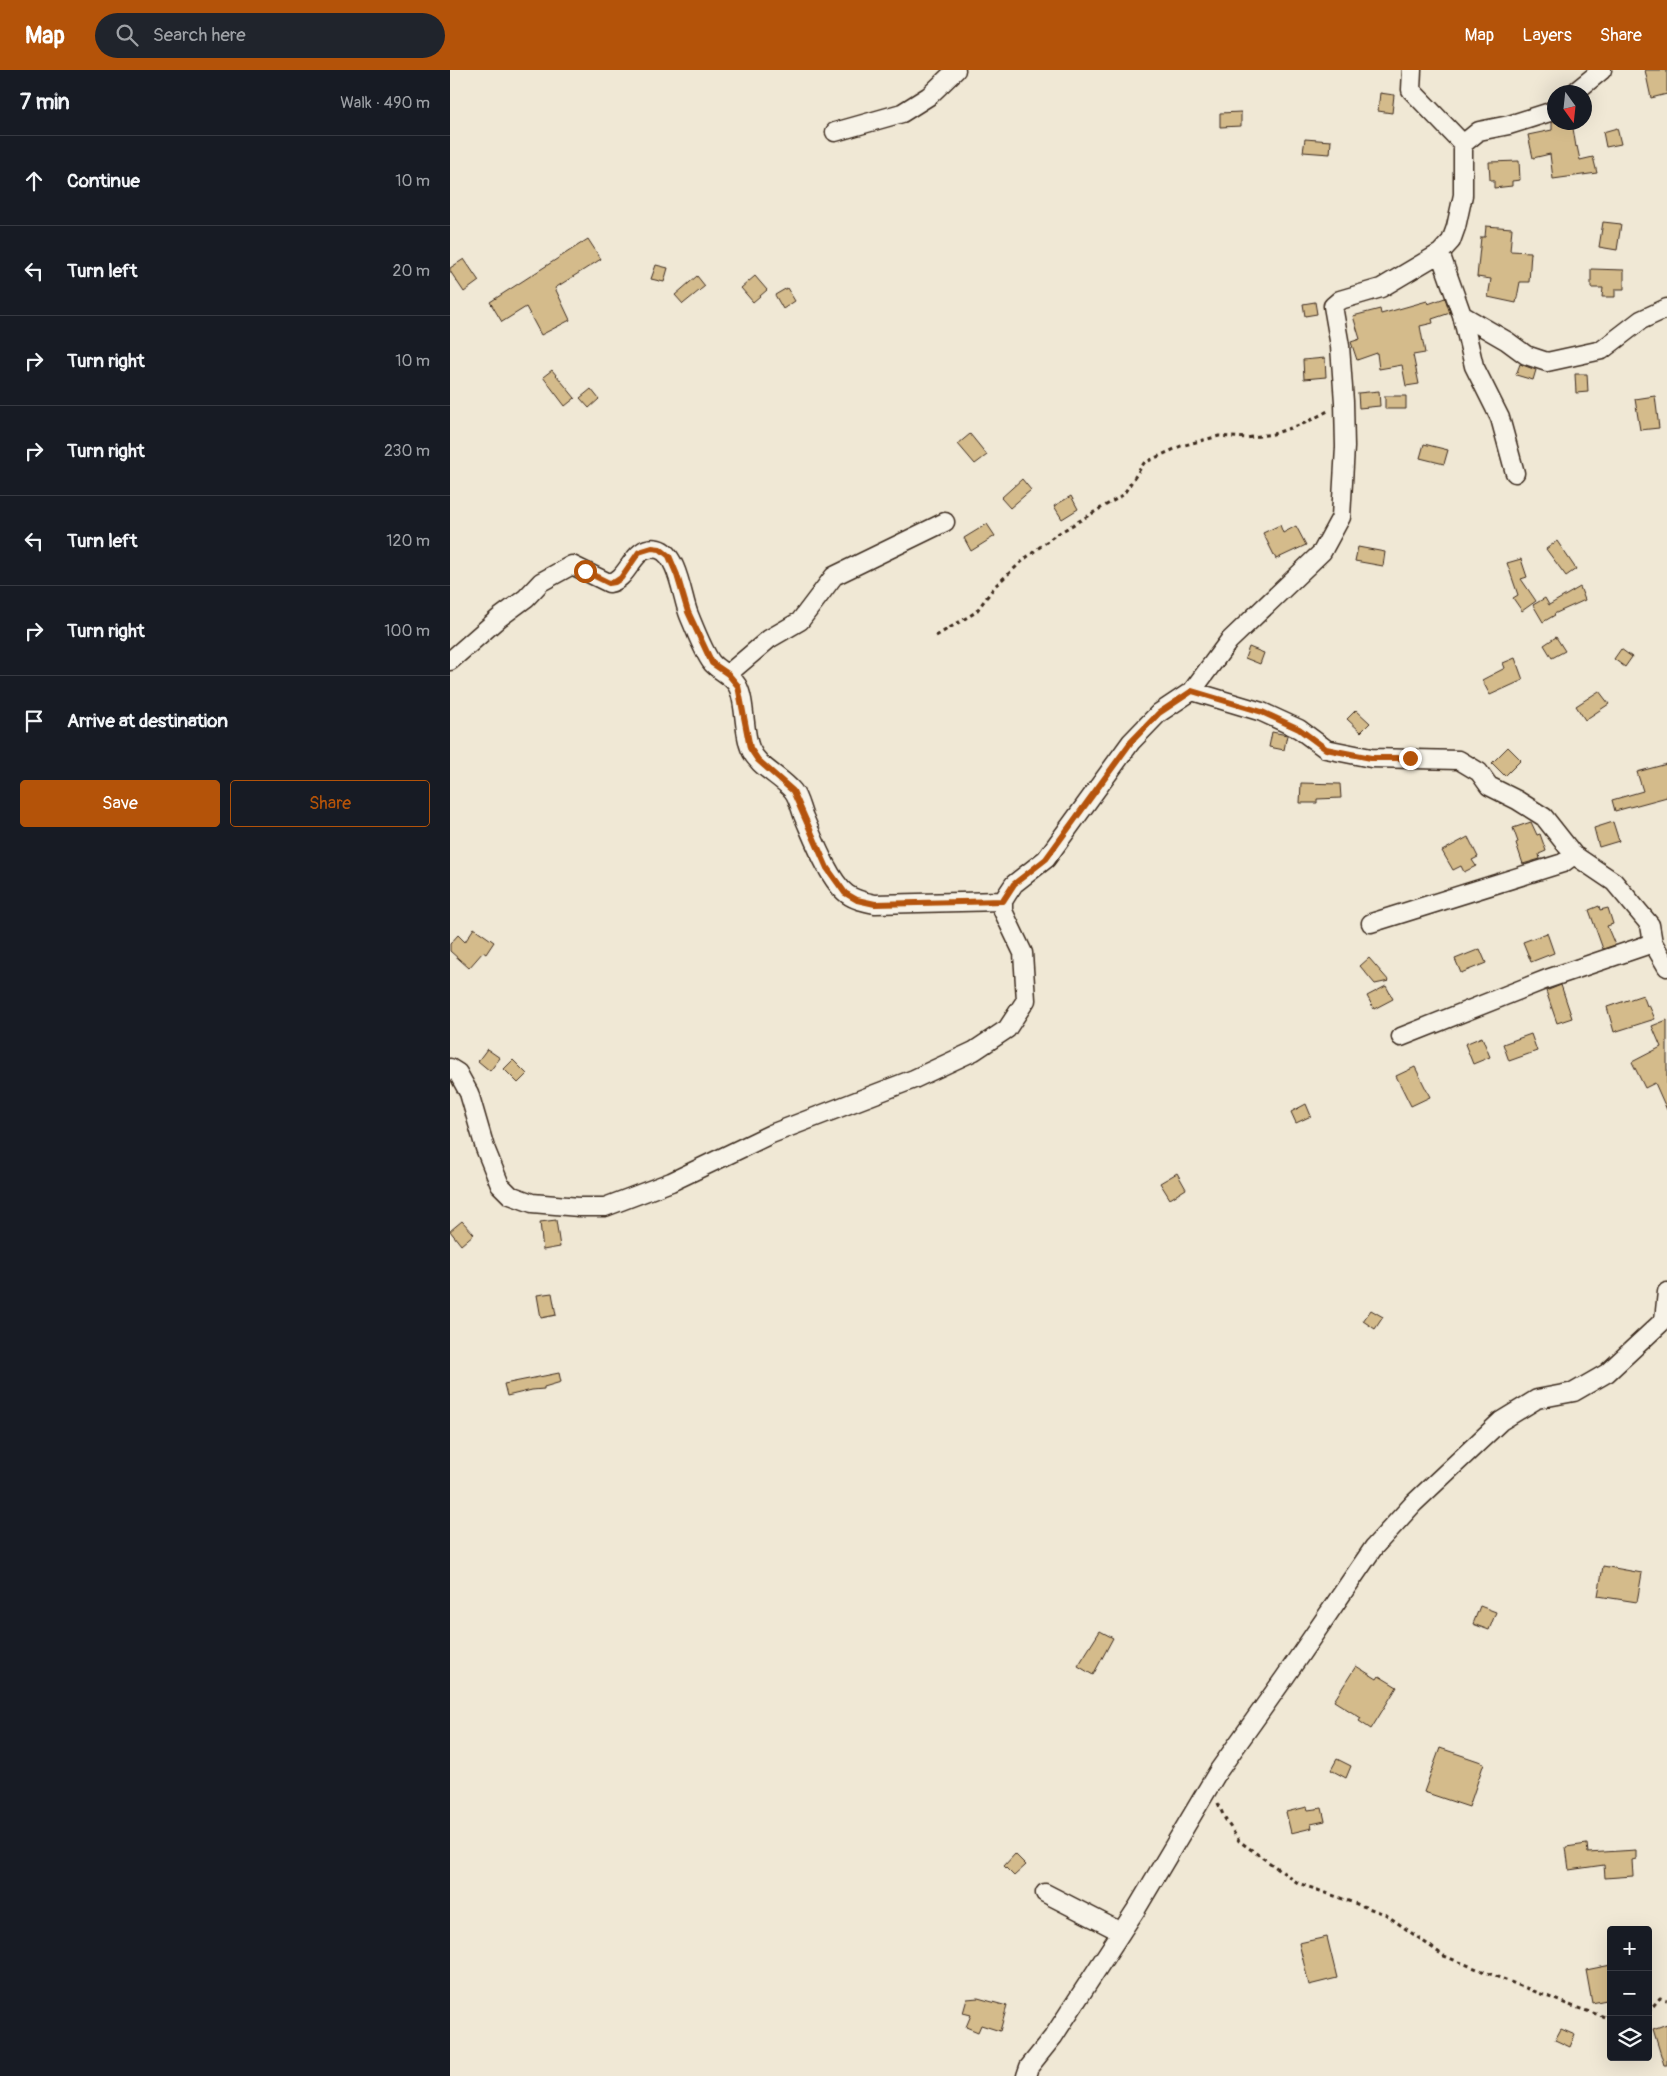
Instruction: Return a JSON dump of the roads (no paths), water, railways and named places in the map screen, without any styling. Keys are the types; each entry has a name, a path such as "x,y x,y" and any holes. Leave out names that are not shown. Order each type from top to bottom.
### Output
{"street":[{"path":"835,132 902,113 929,96 956,70"},
{"path":"450,1068 458,1073 469,1093 485,1148 500,1185 510,1195 532,1203 604,1207 671,1182 771,1134 914,1079 974,1051 1007,1029 1026,1000 1023,953 1003,911 1003,901 1014,884 1046,859 1131,742 1159,713 1192,691 1229,641 1322,552 1341,517 1345,447 1344,402 1340,346 1333,306 1340,300 1381,288 1440,254 1450,241 1456,227 1463,195 1463,144 1411,90 1412,70"},
{"path":"1584,85 1602,70"},
{"path":"1463,144 1479,131 1509,125 1547,113"},
{"path":"1440,254 1462,315 1474,366 1500,418 1515,473"},
{"path":"1462,315 1507,341 1526,355 1547,362 1602,350 1641,320 1667,308"},
{"path":"728,674 769,639 800,621 834,576 945,522"},
{"path":"450,661 499,618 526,598 542,582 572,565 609,583 615,582 621,578 639,552 652,548 660,549 669,556 688,612 712,663 728,674 738,686 750,748 758,760 793,791 827,868 845,893 857,900 875,904 1003,901"},
{"path":"1192,691 1269,716 1299,729 1326,749 1371,758 1459,760 1479,772 1489,786 1517,800 1544,817 1574,855 1614,882 1650,924 1653,943 1667,967"},
{"path":"1370,924 1563,863 1574,855"},
{"path":"1401,1037 1547,979 1653,943"},
{"path":"1026,2076 1029,2067 1053,2038 1121,1932 1219,1770 1374,1547 1414,1502 1501,1421 1537,1399 1574,1392 1607,1373 1664,1320 1667,1292"},
{"path":"1044,1893 1121,1932"}]}
